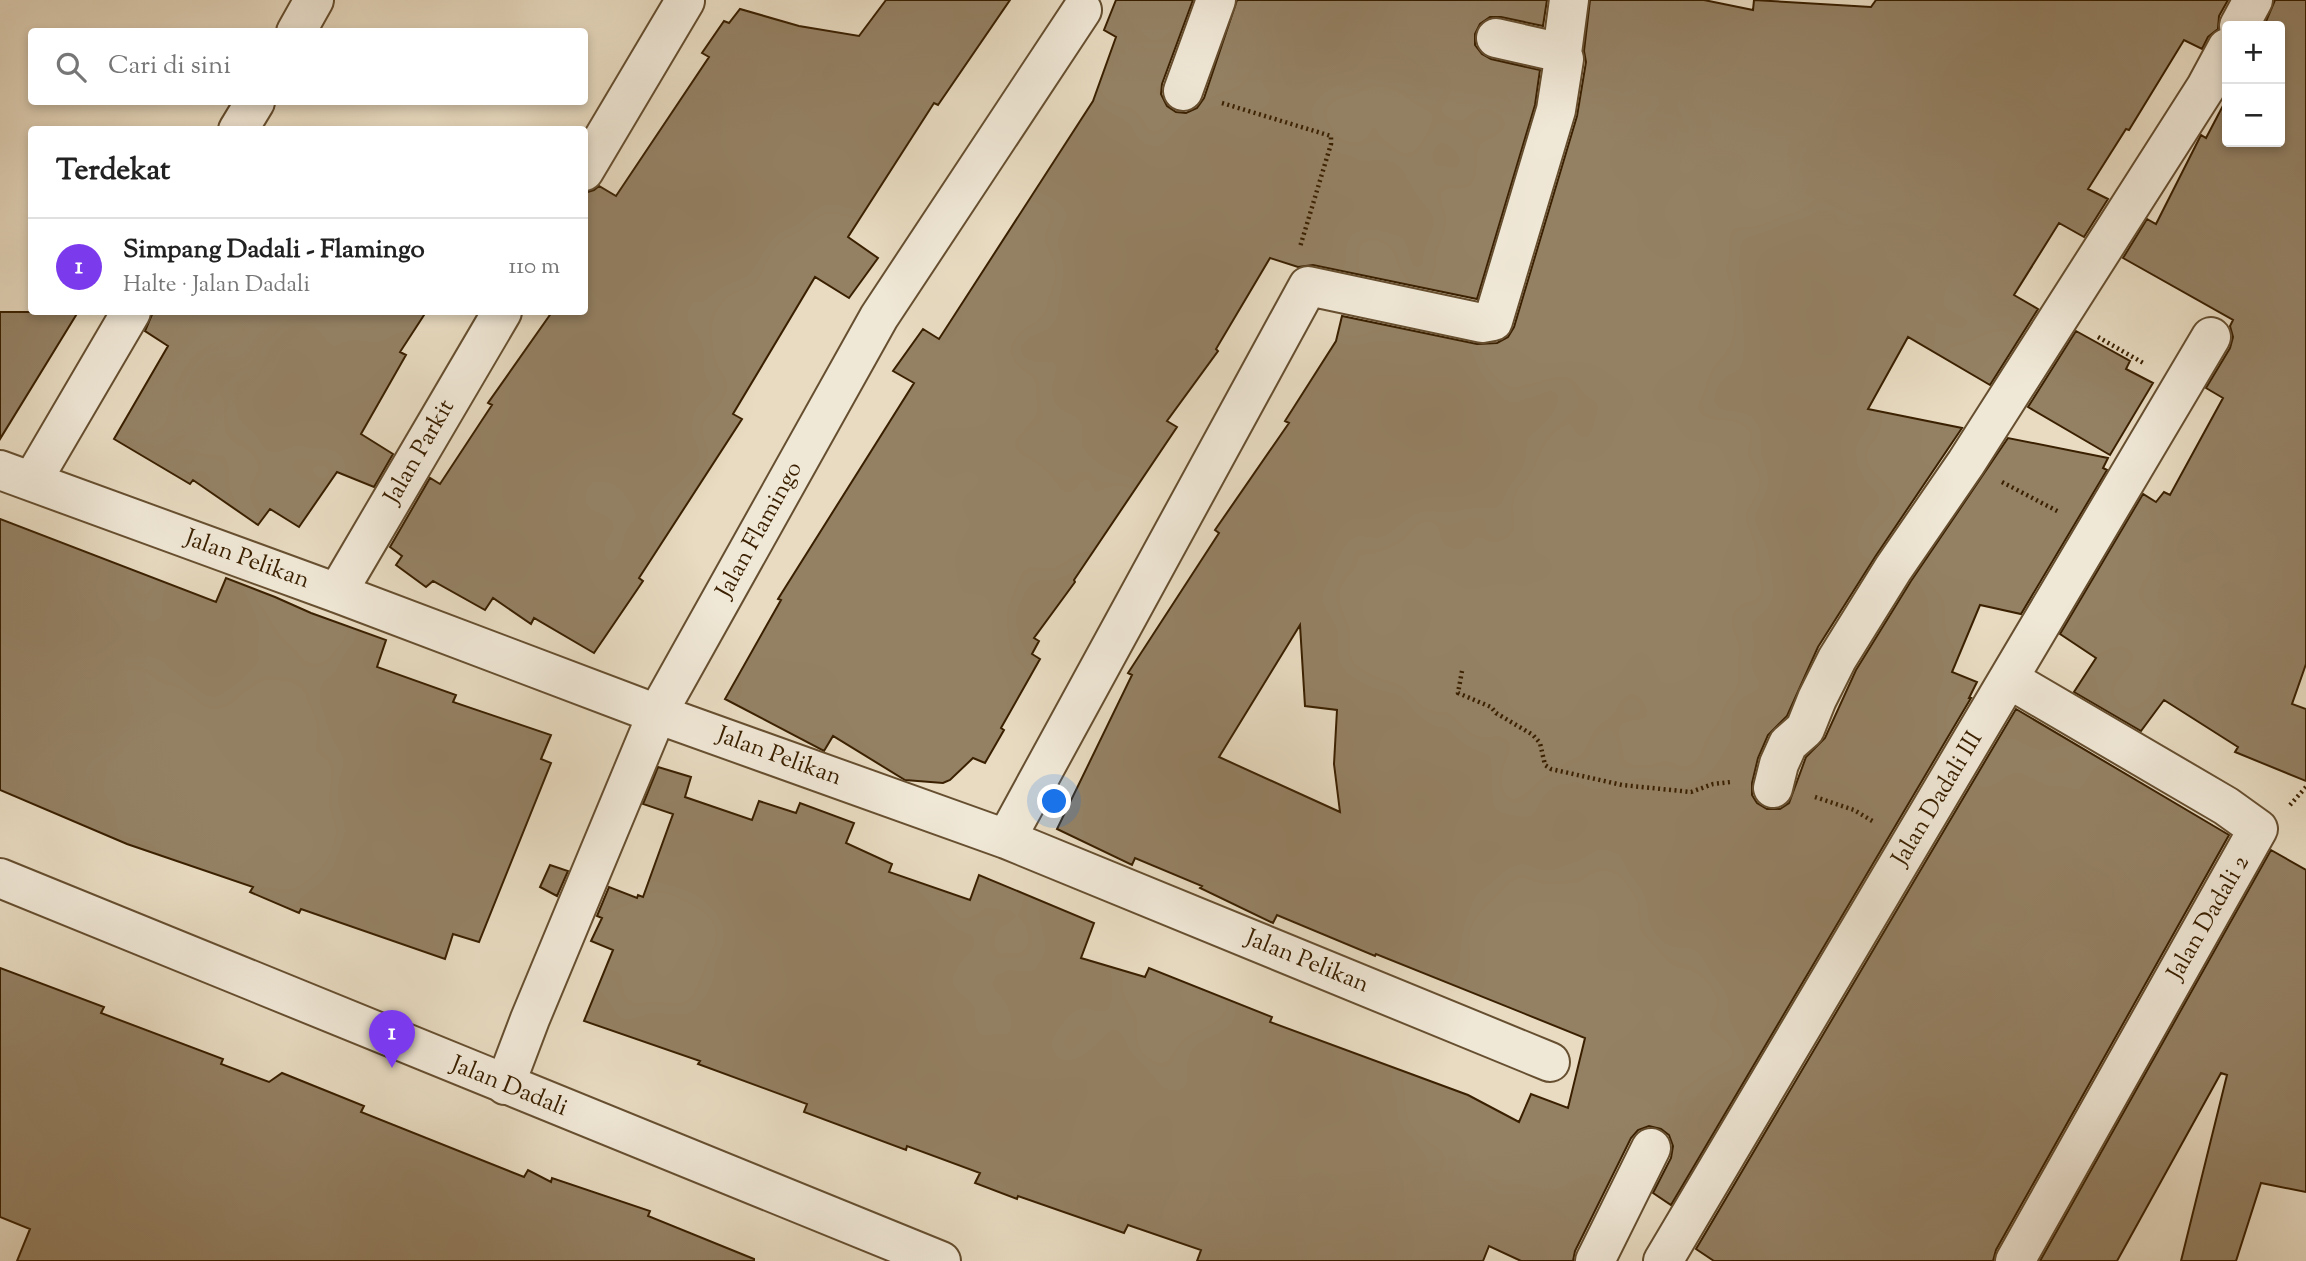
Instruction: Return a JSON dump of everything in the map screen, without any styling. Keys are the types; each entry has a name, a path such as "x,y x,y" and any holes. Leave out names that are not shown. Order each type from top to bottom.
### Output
{"street":[{"path":"298,28 314,0"},
{"path":"1183,91 1216,0"},
{"path":"1006,839 1308,286 1482,323 1493,321 1556,110 1569,0"},
{"path":"2242,21 2253,0"},
{"path":"588,164 685,1"},
{"name":"Jalan Flamingo","path":"505,1085 657,713 879,317 1082,10"},
{"path":"1496,38 1562,53"},
{"path":"1773,788 1788,744 1805,729 1816,699 1837,659 1893,569 1966,463 2206,87 2222,57"},
{"path":"240,126 253,105"},
{"path":"16,476 129,315"},
{"name":"Jalan Parkit","path":"337,593 500,315"},
{"name":"Jalan Dadali III","path":"1663,1261 2211,337"},
{"name":"Jalan Pelikan","path":"16,476 1006,839 1550,1062"},
{"name":"Jalan Dadali 2","path":"2009,679 2227,806 2258,829 2015,1261"},
{"name":"Jalan Dadali","path":"0,878 941,1261"},
{"path":"1595,1261 1651,1148"}],"path":[{"path":"1183,91 1331,136 1331,144 1293,272 1295,281 1308,286"},
{"path":"2060,314 2182,386"},
{"path":"1966,463 2097,532"},
{"path":"1462,671 1458,693 1491,707 1496,713 1533,735 1540,743 1545,765 1551,769 1622,786 1691,792 1713,784 1732,782 1773,788 1854,810 1912,843"}],"building":[{"path":"886,0 1010,0 938,105 934,103 848,237 878,258 849,298 815,277 733,414 742,419 639,578 643,581 594,653 534,618 531,624 493,598 485,610 433,581 426,587 396,565 402,556 390,547 430,478 440,484 492,405 488,403 550,315 588,315 588,192 599,186 616,196 709,57 702,53 724,21 729,23 740,9 799,26 859,36"},
{"path":"1116,0 1193,0 1162,84 1161,94 1167,106 1176,112 1186,113 1197,108 1204,98 1237,0 1547,0 1543,26 1490,17 1480,24 1475,34 1475,45 1482,54 1491,59 1540,70 1535,105 1477,299 1313,265 1298,267 1270,258 1216,349 1218,351 1167,421 1177,427 1075,582 1034,638 1039,641 1032,654 1040,659 1001,728 1004,730 985,763 973,758 950,780 943,783 905,780 833,736 824,751 725,699 781,600 778,599 914,383 893,371 923,329 939,339 1093,101 1116,37 1104,30"},
{"path":"1590,0 1704,0 1753,10 1754,0 1871,7 1876,0 2228,0 2219,16 2218,29 2208,37 2202,49 2184,40 2129,130 2126,129 2088,189 2108,199 2084,237 2059,223 2014,295 2038,309 1990,385 1908,337 1868,409 1962,428 1818,647 1787,716 1768,735 1758,758 1752,783 1752,795 1757,803 1767,809 1780,809 1789,803 1806,757 1825,738 1856,670 1911,581 2008,438 2108,458 2103,468 2107,470 2021,614 1980,605 1952,672 1977,682 1971,698 1671,1205 1653,1193 1671,1158 1673,1146 1669,1135 1661,1129 1649,1126 1638,1130 1631,1138 1575,1251 1573,1261 1521,1261 1489,1246 1483,1261 1197,1261 1201,1250 1128,1225 1124,1233 1018,1196 1017,1199 975,1183 980,1173 907,1146 906,1150 804,1112 807,1104 698,1064 700,1061 584,1021 613,950 591,941 602,918 597,916 609,887 637,898 638,895 643,897 673,814 643,804 658,767 691,777 685,797 752,820 759,801 796,813 800,803 854,823 846,843 892,864 889,872 970,900 979,875 1094,923 1081,958 1145,977 1149,968 1272,1017 1270,1022 1468,1095 1519,1122 1531,1094 1568,1108 1585,1038 1277,915 1273,923 1200,888 1202,886 1135,858 1132,865 1057,829 1132,675 1128,673 1219,533 1215,530 1289,423 1285,421 1336,341 1342,316 1477,344 1497,343 1508,337 1514,327 1577,116 1586,62 1584,51","holes":["1300,625 1305,706 1337,710 1334,764 1340,812 1219,757"]},
{"path":"2275,0 2306,0 2306,664 2292,704 2306,709 2306,781 2235,752 2238,747 2164,700 2141,731 2074,692 2096,658 2060,634 2143,494 2156,502 2164,492 2170,495 2223,398 2206,388 2230,348 2233,337 2230,326 2233,320 2123,258 2147,219 2156,224 2201,135 2206,138 2222,108 2222,147 2285,147 2285,21 2266,21"},
{"path":"0,312 76,315 0,439"},
{"path":"152,315 424,315 400,352 406,355 361,434 393,454 374,487 337,472 299,527 270,509 258,525 193,480 190,484 114,439 168,346 145,331"},
{"path":"2076,331 2130,361 2126,369 2153,383 2110,455 2028,407"},
{"path":"0,519 216,602 226,578 386,640 377,667 456,695 453,702 551,735 541,759 551,763 479,942 453,934 445,959 301,909 299,913 250,892 253,887 127,844 0,790"},
{"path":"2016,709 2229,835 1996,1250 1993,1261 1714,1261 1696,1249"},
{"path":"2271,850 2306,870 2306,1192 2261,1183 2236,1261 2181,1261 2227,1075 2221,1073 2117,1261 2040,1261"},
{"path":"550,865 568,871 557,896 540,887"},
{"path":"0,968 104,1007 101,1013 223,1059 221,1064 269,1082 282,1073 364,1106 361,1112 524,1177 528,1170 551,1182 552,1178 650,1211 648,1216 754,1261 17,1261 30,1229 0,1217"}],"place":[{"name":"Simpang Dadali - Flamingo","path":"392,1068"}]}
